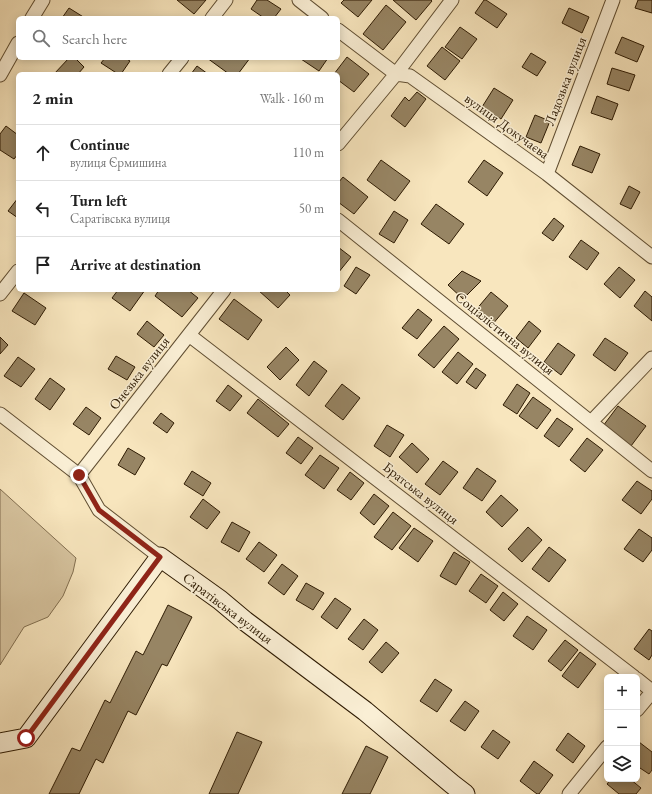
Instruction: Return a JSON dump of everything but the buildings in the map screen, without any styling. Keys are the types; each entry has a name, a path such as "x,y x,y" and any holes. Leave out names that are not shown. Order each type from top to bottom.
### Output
{"street":[{"path":"33,16 43,0"},
{"path":"214,16 226,0"},
{"path":"299,0 319,16"},
{"path":"340,142 396,74 452,0"},
{"name":"Ладозька вулиця","path":"547,174 613,0"},
{"name":"вулиця Докучаєва","path":"340,32 396,74 410,76 547,174 652,257"},
{"path":"0,75 16,47"},
{"path":"171,72 180,60"},
{"name":"Соціалістична вулиця","path":"340,222 652,471"},
{"path":"0,294 16,273"},
{"name":"Онезька вулиця","path":"79,475 222,292"},
{"name":"Братська вулиця","path":"189,335 630,674"},
{"path":"590,422 652,358"},
{"name":"Саратівська вулиця","path":"0,414 79,475 99,510 160,557 220,600 245,621 364,711 465,794"},
{"path":"0,744 26,738 160,557"},
{"path":"640,681 652,691 640,706"},
{"path":"569,794 604,751"}],"shaded area":[{"path":"0,489 76,558 73,572 63,596 48,617 24,627 0,665"}],"route":[{"path":"26,738 160,557 99,510 79,475"}]}
